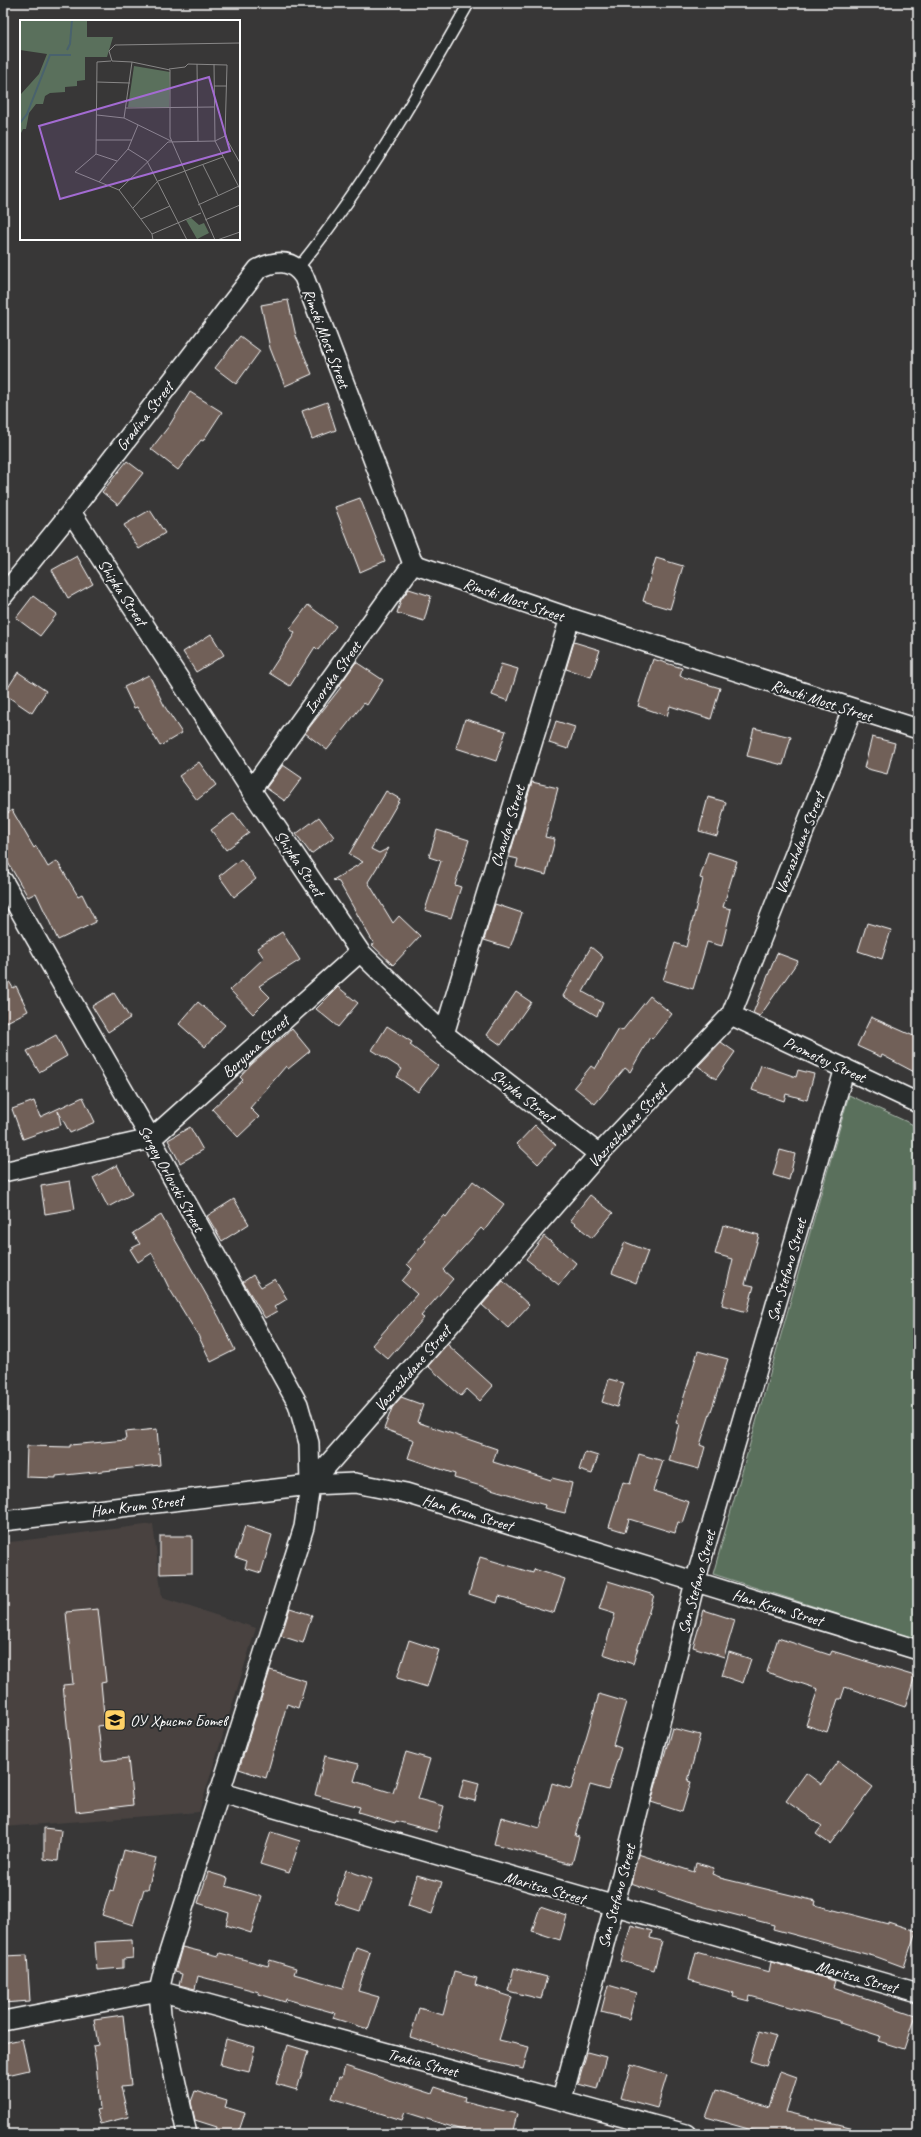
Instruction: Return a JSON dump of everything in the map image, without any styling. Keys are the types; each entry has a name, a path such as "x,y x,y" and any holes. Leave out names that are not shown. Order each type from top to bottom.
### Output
{"street":[{"name":"Gradina Street","path":"3,596 71,512 258,268 270,262 285,263 298,268"},
{"name":"Rimski Most Street","path":"298,268 304,277 413,564 570,618 918,730"},
{"name":"Shipka Street","path":"71,512 251,790 360,952 444,1034 599,1154"},
{"name":"Izvorska Street","path":"251,790 413,564"},
{"name":"Chavdar Street","path":"444,1034 570,618"},
{"name":"Vazrazhdane Street","path":"310,1485 599,1154 731,1015 852,710"},
{"name":"Sergey Orlovski Street","path":"3,881 151,1140 298,1404 309,1443 310,1485 304,1527 219,1792 165,1965 159,1991 161,2015 187,2134"},
{"name":"Boryana Street","path":"151,1140 360,952"},
{"name":"Prometey Street","path":"731,1015 918,1103"},
{"name":"San Stefano Street","path":"562,2099 614,1907 695,1582 845,1068"},
{"path":"3,1172 151,1140"},
{"name":"Han Krum Street","path":"3,1521 310,1485 355,1483 406,1493 918,1650"},
{"name":"Maritsa Street","path":"219,1792 614,1907 918,1993"},
{"path":"3,2021 159,1991"},
{"name":"Trakia Street","path":"159,1991 562,2099 686,2134"}],"lane":[{"path":"298,268 326,233 362,183 410,106 470,3"}],"shaded area":[{"name":"ОУ Христо Ботев","path":"153,1524 162,1598 256,1628 199,1812 3,1827 3,1543"}],"green space":[{"path":"849,1095 918,1127 918,1640 713,1574"}],"building":[{"path":"288,300 296,336 312,374 285,386 270,348 261,305"},
{"path":"240,336 260,351 236,384 215,368"},
{"path":"190,392 222,412 203,441 201,440 178,470 151,449 169,426"},
{"path":"327,402 336,430 312,439 302,411"},
{"path":"127,461 143,473 118,505 102,492"},
{"path":"360,498 385,561 360,572 335,507"},
{"path":"150,510 165,533 139,549 124,525"},
{"path":"77,556 93,584 68,598 52,570"},
{"path":"656,558 683,566 670,609 643,601"},
{"path":"409,589 431,596 424,621 397,613 401,600"},
{"path":"33,596 57,614 40,636 16,618"},
{"path":"308,605 336,626 318,650 315,647 290,686 269,673 295,633 290,629"},
{"path":"211,634 224,655 196,672 183,652"},
{"path":"574,642 600,650 591,677 566,669"},
{"path":"653,659 682,668 680,676 720,688 711,719 670,706 667,716 638,706"},
{"path":"356,662 383,680 367,705 364,703 327,750 305,733 341,687 339,686"},
{"path":"501,664 518,669 508,701 492,695"},
{"path":"18,672 46,691 32,713 4,694"},
{"path":"149,675 165,707 182,733 160,746 137,707 134,708 124,687"},
{"path":"465,719 506,731 496,761 456,748"},
{"path":"556,721 575,727 568,749 549,743"},
{"path":"754,728 791,737 783,765 747,756"},
{"path":"872,737 895,743 887,774 864,768"},
{"path":"199,762 216,785 197,800 179,776"},
{"path":"283,765 302,778 285,801 266,788"},
{"path":"532,782 558,788 545,837 555,839 546,875 516,867 518,859 509,857"},
{"path":"386,791 400,799 371,849 379,853 389,848 368,882 393,923 399,916 420,936 393,965 372,945 374,944 339,882 333,880 363,862 349,854"},
{"path":"708,797 726,802 717,836 699,831"},
{"path":"12,810 34,848 36,846 48,867 57,861 78,896 82,894 96,922 58,940 36,893 28,897 3,854 3,816"},
{"path":"234,813 249,833 226,850 211,830"},
{"path":"319,817 334,837 311,854 296,834"},
{"path":"437,830 469,840 455,885 461,887 451,918 425,910 441,861 429,857"},
{"path":"708,852 737,861 723,907 731,909 722,946 707,942 693,989 663,980 675,943 686,947 703,879 700,878"},
{"path":"241,859 256,879 234,897 219,876"},
{"path":"495,904 522,913 510,948 484,940"},
{"path":"867,923 891,930 882,959 858,951"},
{"path":"282,932 300,960 259,986 270,997 253,1014 230,990 264,958 257,948"},
{"path":"591,947 603,957 583,992 603,1003 597,1016 563,996"},
{"path":"777,953 798,961 760,1016 753,1013"},
{"path":"3,971 13,988 16,986 28,1011 3,1024"},
{"path":"338,987 358,1003 338,1027 316,1009"},
{"path":"516,992 531,1002 501,1045 487,1035"},
{"path":"114,993 130,1018 108,1032 92,1006"},
{"path":"650,996 672,1014 652,1039 650,1037 630,1072 625,1068 595,1104 574,1087 591,1066 595,1069 619,1029 622,1031"},
{"path":"198,1002 225,1025 205,1047 179,1024"},
{"path":"871,1017 918,1038 918,1074 882,1055 881,1057 857,1046"},
{"path":"387,1026 412,1042 410,1045 438,1066 418,1092 397,1077 402,1069 372,1050"},
{"path":"292,1029 310,1051 288,1069 286,1066 250,1108 259,1117 238,1137 212,1109 243,1080 240,1077 252,1064"},
{"path":"56,1035 67,1056 39,1072 27,1051"},
{"path":"721,1042 735,1052 716,1079 698,1066"},
{"path":"761,1065 796,1077 798,1070 814,1074 807,1100 786,1094 784,1101 752,1090"},
{"path":"83,1097 95,1122 70,1133 58,1111 61,1125 23,1139 12,1109 34,1101 40,1117"},
{"path":"535,1125 556,1145 538,1164 517,1144"},
{"path":"190,1127 203,1150 180,1163 168,1140"},
{"path":"780,1150 795,1154 789,1180 773,1175"},
{"path":"117,1165 132,1194 108,1207 93,1178"},
{"path":"70,1181 75,1209 45,1214 41,1186"},
{"path":"473,1181 504,1204 484,1231 481,1228 443,1270 453,1279 421,1316 424,1318 388,1359 372,1345 417,1294 402,1281 412,1269 407,1264 426,1241 423,1238 444,1215 446,1217"},
{"path":"590,1195 613,1213 592,1238 570,1220"},
{"path":"234,1199 249,1224 222,1241 207,1216"},
{"path":"161,1215 219,1317 235,1350 211,1362 198,1335 169,1288 152,1253 138,1262 130,1249 140,1244 133,1233"},
{"path":"723,1225 759,1235 745,1284 754,1286 747,1312 722,1305 733,1259 715,1254"},
{"path":"544,1236 576,1263 559,1285 526,1259"},
{"path":"625,1242 648,1251 636,1283 612,1273"},
{"path":"253,1275 261,1287 275,1279 287,1299 274,1307 277,1311 265,1318 243,1282"},
{"path":"503,1281 529,1305 508,1328 482,1305"},
{"path":"447,1344 493,1386 480,1401 467,1389 461,1396 428,1366"},
{"path":"698,1351 728,1359 700,1445 705,1447 699,1469 669,1461 679,1424 676,1423"},
{"path":"609,1379 624,1383 617,1407 602,1402"},
{"path":"401,1397 423,1405 417,1422 497,1449 493,1462 551,1480 552,1478 572,1483 565,1513 544,1508 545,1505 454,1478 455,1474 408,1458 414,1440 384,1429 392,1408"},
{"path":"157,1429 160,1465 56,1476 56,1478 26,1477 27,1446 70,1447 70,1445 126,1440 125,1432"},
{"path":"585,1452 598,1456 592,1474 579,1470"},
{"path":"639,1454 663,1461 653,1491 689,1502 682,1523 678,1522 675,1533 629,1519 625,1532 609,1527 623,1482 630,1484"},
{"path":"245,1526 272,1535 261,1573 245,1568 247,1561 235,1557"},
{"path":"160,1536 192,1536 192,1573 160,1574"},
{"path":"480,1557 533,1573 534,1569 565,1579 554,1613 499,1596 497,1603 469,1594"},
{"path":"608,1581 654,1595 633,1664 603,1654 615,1614 599,1609"},
{"path":"290,1608 312,1615 303,1643 281,1636"},
{"path":"98,1609 106,1682 101,1683 105,1725 98,1726 102,1761 128,1758 133,1805 76,1812 63,1685 73,1684 66,1612"},
{"path":"704,1610 735,1620 724,1657 693,1647"},
{"path":"778,1638 830,1655 832,1651 915,1676 905,1707 845,1687 841,1699 838,1699 827,1732 806,1725 818,1689 767,1672"},
{"path":"409,1640 439,1650 427,1687 397,1678"},
{"path":"729,1652 751,1659 743,1683 722,1676"},
{"path":"270,1670 306,1681 298,1708 287,1704 266,1778 239,1769"},
{"path":"599,1694 626,1702 613,1745 621,1748 608,1790 590,1785 575,1836 579,1837 572,1864 494,1844 501,1817 540,1828 552,1783 571,1789"},
{"path":"672,1728 700,1735 688,1781 691,1782 682,1812 651,1802"},
{"path":"406,1752 430,1759 418,1799 444,1806 437,1832 396,1821 395,1823 358,1812 360,1807 315,1795 325,1756 359,1764 354,1781 393,1793"},
{"path":"838,1761 873,1787 830,1844 816,1834 822,1826 786,1801 806,1773 821,1784"},
{"path":"464,1779 479,1783 475,1801 459,1797"},
{"path":"44,1828 61,1830 58,1861 44,1859"},
{"path":"271,1832 300,1841 289,1873 260,1864"},
{"path":"124,1850 156,1858 148,1889 144,1889 133,1925 102,1915 110,1890 113,1891"},
{"path":"638,1854 694,1872 696,1863 714,1868 712,1874 720,1878 816,1901 815,1905 888,1924 888,1922 916,1931 904,1967 877,1957 773,1929 774,1925 686,1902 631,1883"},
{"path":"346,1870 372,1879 360,1911 335,1903"},
{"path":"208,1872 228,1878 226,1886 262,1897 251,1933 226,1925 229,1913 198,1903"},
{"path":"417,1875 442,1882 432,1914 408,1906"},
{"path":"540,1907 567,1916 560,1940 532,1931"},
{"path":"631,1925 652,1931 650,1938 662,1941 654,1970 621,1961"},
{"path":"132,1940 133,1958 123,1959 123,1968 97,1970 95,1942"},
{"path":"182,1947 219,1956 220,1953 268,1966 270,1960 296,1968 294,1974 343,1988 356,1947 370,1952 358,1991 379,1997 368,2029 333,2018 335,2013 286,1999 285,2002 259,1994 259,1992 198,1976 195,1989 179,1985 182,1974 175,1972"},
{"path":"696,1952 769,1972 771,1962 835,1981 833,1987 915,2015 904,2049 878,2041 880,2036 840,2023 840,2021 750,1996 749,2001 733,1997 734,1993 689,1980"},
{"path":"27,1955 30,2001 3,2003 3,1956"},
{"path":"514,1968 547,1977 541,1999 508,1991"},
{"path":"454,1972 477,1978 475,1985 512,1997 499,2040 529,2047 523,2069 473,2057 410,2037 419,2008 443,2015"},
{"path":"608,1985 636,1993 629,2019 601,2012"},
{"path":"123,2015 131,2086 121,2087 128,2117 100,2124 96,2110 100,2109 96,2062 93,2046 98,2045 94,2019"},
{"path":"759,2031 776,2036 766,2066 750,2061"},
{"path":"22,2039 29,2070 3,2076 3,2043"},
{"path":"226,2039 255,2047 249,2072 220,2065"},
{"path":"288,2045 308,2051 297,2090 276,2084"},
{"path":"587,2052 606,2057 597,2089 578,2084"},
{"path":"631,2064 667,2075 657,2108 621,2098"},
{"path":"345,2066 432,2094 435,2087 465,2097 464,2101 517,2114 512,2134 464,2134 465,2131 405,2112 402,2120 332,2098 339,2077 342,2078"},
{"path":"780,2071 797,2077 786,2112 854,2129 853,2134 766,2134 706,2117 716,2090 769,2107"},
{"path":"195,2091 227,2101 225,2107 245,2113 238,2134 215,2134 217,2127 195,2120 191,2102"}],"place":[{"name":"ОУ Христо Ботев","path":"115,1720"}]}
